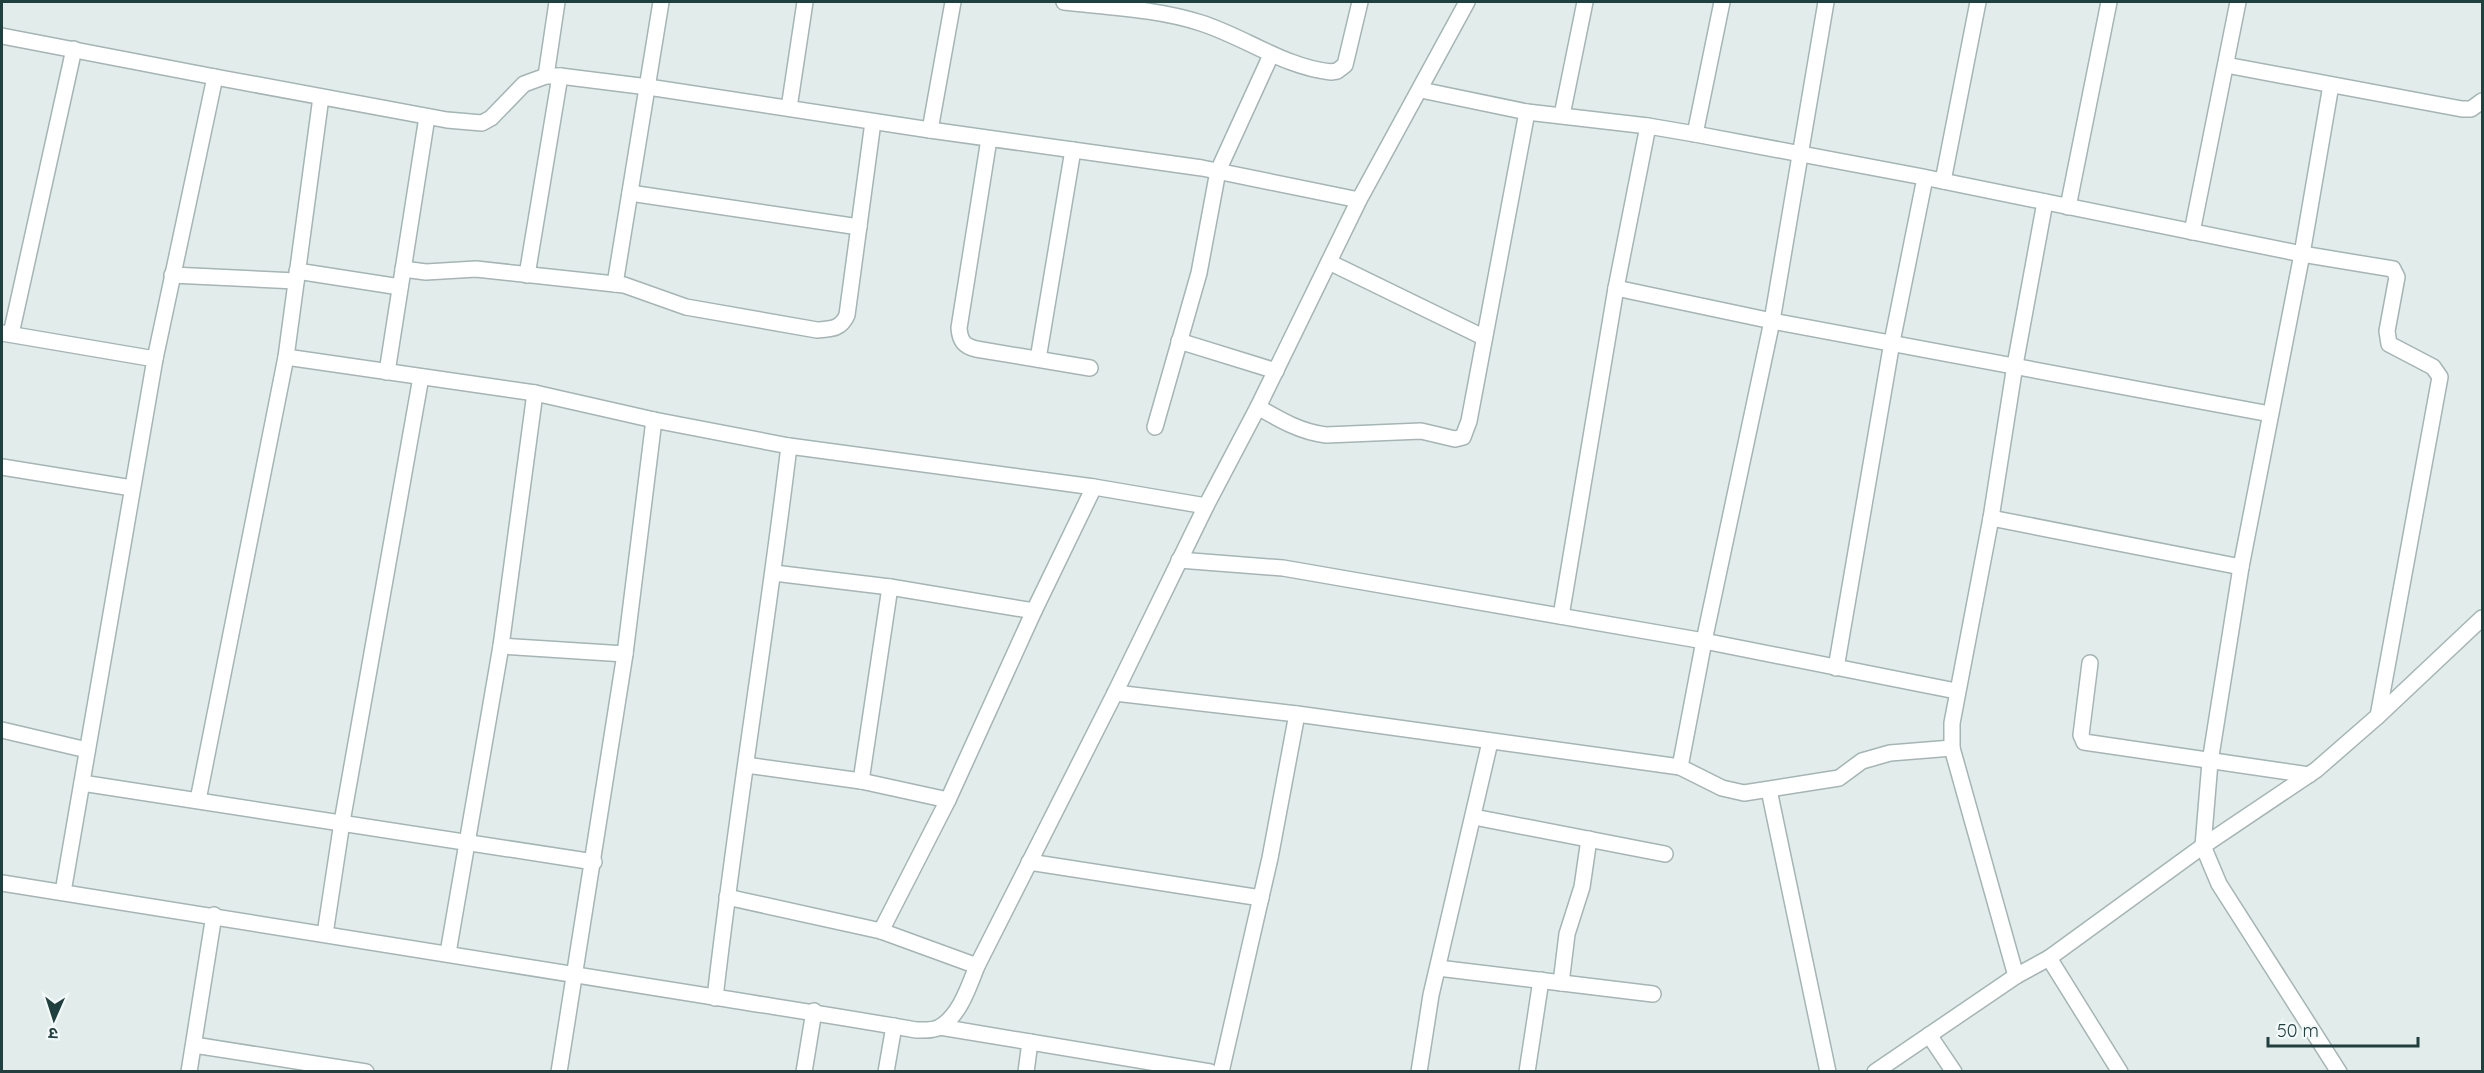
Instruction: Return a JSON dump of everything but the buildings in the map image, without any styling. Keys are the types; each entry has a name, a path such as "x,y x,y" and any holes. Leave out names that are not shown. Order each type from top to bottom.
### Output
{"street":[{"path":"527,275 553,76 557,2"},
{"path":"615,284 661,2"},
{"path":"789,108 805,2"},
{"path":"930,130 953,2"},
{"path":"1064,2 1159,14 1198,22 1243,40 1271,55 1324,71 1341,69 1348,57 1360,2"},
{"path":"2,883 574,973 715,998 814,1011 916,1030 931,1030 940,1027 963,999 977,966 1115,693 1206,506 1276,371 1359,200 1467,2"},
{"path":"1562,115 1586,2"},
{"path":"1695,134 1722,2"},
{"path":"1680,767 1704,641 1772,321 1826,2"},
{"path":"1943,181 1978,2"},
{"path":"2068,207 2109,2"},
{"path":"2192,232 2238,2"},
{"path":"2,36 427,117 482,123 491,118 524,84 553,76 648,87 988,139 1218,171 1359,200"},
{"path":"74,50 6,334 155,358"},
{"path":"1155,427 1205,245 1218,171 1271,55"},
{"path":"2226,65 2462,109 2471,109 2482,101"},
{"path":"63,892 155,358 215,77"},
{"path":"2331,86 2302,254 2241,567 2210,762 2203,846 2218,884 2339,1071"},
{"path":"1421,90 1527,112 1648,126 1695,134 1943,181 2302,254 2393,269 2397,277 2387,331 2389,344 2433,367 2440,377 2378,716"},
{"path":"198,800 286,357 321,97"},
{"path":"1258,407 1280,421 1312,434 1421,431 1460,439 1466,433 1527,112"},
{"path":"387,372 427,117"},
{"path":"403,269 426,272 476,269 615,284 635,288 686,307 817,330 832,329 844,322 847,315 873,122"},
{"path":"1562,616 1616,288 1648,126"},
{"path":"988,139 959,328 960,336 967,347 1090,368"},
{"path":"1038,359 1073,150"},
{"path":"1836,668 1892,342 1925,178"},
{"path":"630,193 859,227"},
{"path":"2016,976 1952,748 1952,723 1956,691 1991,518 2015,365 2045,202"},
{"path":"1329,262 1484,337"},
{"path":"172,275 297,276 400,287"},
{"path":"1616,288 1772,321 2270,414"},
{"path":"1179,341 1276,371"},
{"path":"286,357 535,393 654,420 789,446 1094,487 1206,506"},
{"path":"325,934 342,822 421,377"},
{"path":"448,953 501,646 535,393"},
{"path":"559,1071 626,654 654,420"},
{"path":"715,998 727,897 774,573 789,446"},
{"path":"2,467 132,488"},
{"path":"881,931 948,800 1034,611 1094,487"},
{"path":"1991,518 2241,567"},
{"path":"1179,560 1283,568 1704,641 1956,691"},
{"path":"774,573 890,588 1034,611"},
{"path":"861,781 890,588"},
{"path":"1875,1071 2016,976 2049,958 2203,846 2309,775 2378,716 2482,618"},
{"path":"501,646 626,654"},
{"path":"2090,663 2081,735 2084,742 2309,775"},
{"path":"1115,693 1297,714 1680,767 1732,792 1744,794 1839,778 1862,762 1890,753 1952,748"},
{"path":"1221,1071 1261,897 1297,714"},
{"path":"2,730 87,750"},
{"path":"1419,1071 1438,968 1490,742"},
{"path":"746,765 861,781 948,800"},
{"path":"82,783 594,862"},
{"path":"1769,790 1828,1071"},
{"path":"1474,817 1665,854"},
{"path":"1561,983 1567,934 1582,888 1589,839"},
{"path":"1029,862 1261,897"},
{"path":"727,897 881,931 977,966"},
{"path":"189,1071 213,915"},
{"path":"2049,958 2120,1071"},
{"path":"1438,968 1653,994"},
{"path":"1527,1071 1541,980"},
{"path":"804,1071 814,1011"},
{"path":"886,1071 894,1026"},
{"path":"940,1027 1030,1042 1116,1064 1210,1071"},
{"path":"1929,1035 1954,1071"},
{"path":"1026,1071 1030,1042"},
{"path":"194,1045 366,1071"}]}
